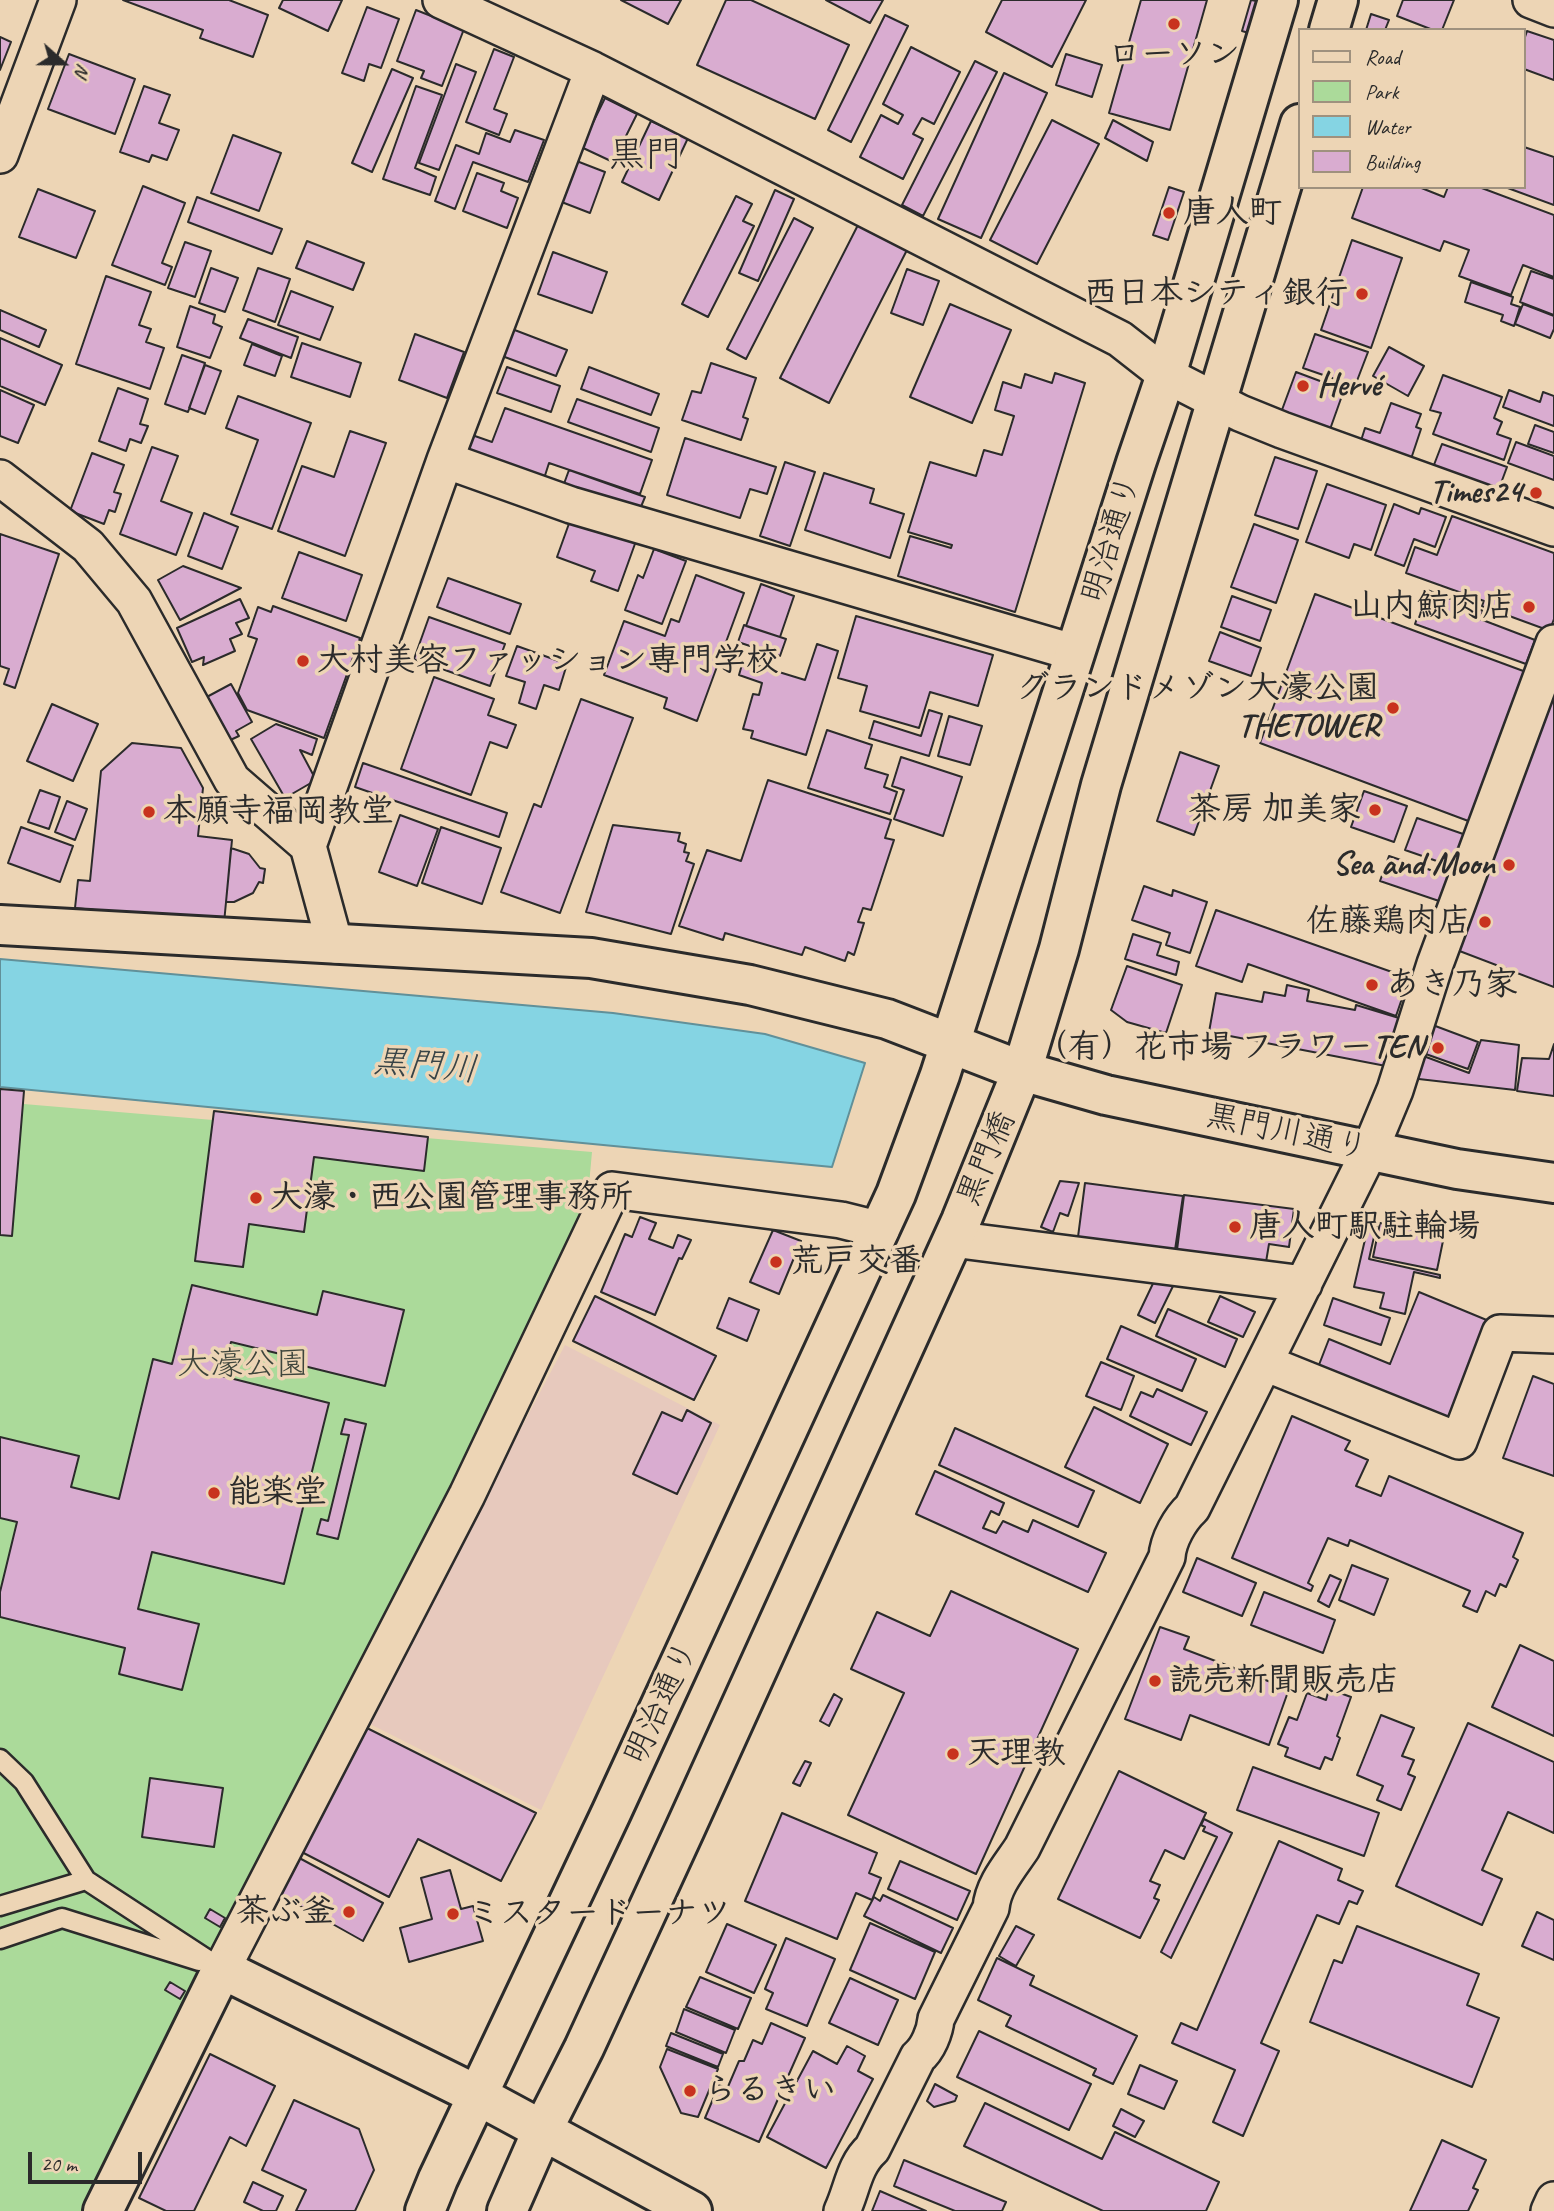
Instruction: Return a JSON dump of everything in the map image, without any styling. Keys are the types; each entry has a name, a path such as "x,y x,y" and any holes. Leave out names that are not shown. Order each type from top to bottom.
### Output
{"street":[{"path":"0,155 58,0"},
{"path":"441,0 593,70 1120,339 1166,376 1216,402 1282,430 1554,528"},
{"name":"明治通り","path":"425,2211 896,1194 945,1059 1166,376 1278,0"},
{"path":"1330,28 1338,0"},
{"path":"1531,0 1554,9"},
{"path":"308,846 445,460 593,70"},
{"name":"明治通り","path":"1017,1084 1059,949 1101,785 1298,131"},
{"path":"445,460 571,505 1076,653"},
{"path":"0,478 88,546 134,601 232,780 308,846 335,945"},
{"path":"842,2211 865,2155 872,2148 935,2028 936,2019 991,1908 992,1898 1022,1848 1167,1557 1173,1536 1184,1515 1192,1508 1370,1150 1395,1090 1435,964 1554,643"},
{"name":"黒門川通り","path":"0,925 590,958 750,985 887,1018 945,1059 1017,1084 1106,1095 1457,1169 1554,1183"},
{"name":"黒門橋","path":"956,1230 1017,1084"},
{"path":"103,2211 222,1969 467,1494 612,1190 841,1220 881,1230"},
{"path":"507,2211 543,2129 584,2048 956,1230 1304,1284"},
{"path":"1265,1363 1459,1441 1500,1334 1554,1335"},
{"path":"222,1969 479,2096 692,2211"},
{"path":"1549,2211 1554,2200"}],"lane":[{"path":"0,1759 24,1782 86,1880 222,1969"},
{"path":"0,1906 86,1880"},
{"path":"0,1939 62,1917 222,1969"}],"shaded area":[{"path":"565,1345 720,1425 541,1810 366,1722"}],"green space":[{"name":"大濠公園","path":"0,1102 592,1152 588,1196 460,1474 89,2211 0,2211"}],"water":[{"name":"黒門川","path":"0,959 613,1013 765,1034 865,1063 832,1167 0,1087"}],"building":[{"path":"123,0 229,0 268,15 253,57 200,38 203,30"},
{"path":"283,0 342,0 328,31 279,8"},
{"path":"621,0 681,0 668,24"},
{"path":"726,0 751,0 849,45 815,119 697,65"},
{"path":"826,0 883,0 870,23"},
{"path":"1002,0 1086,0 1052,67 986,32"},
{"path":"1141,0 1207,0 1170,130 1109,113"},
{"path":"1251,0 1268,3 1259,36 1242,31"},
{"path":"1403,0 1454,0 1443,28 1428,28 1397,16"},
{"path":"367,7 399,19 381,68 369,64 364,81 342,73"},
{"path":"416,10 464,29 442,86 421,78 424,71 397,61"},
{"path":"1371,14 1389,20 1386,28 1367,28"},
{"path":"885,15 908,26 851,142 828,130"},
{"path":"1527,31 1554,40 1554,80 1526,70"},
{"path":"0,37 11,42 0,70"},
{"path":"911,47 960,72 934,124 922,118 913,134 923,139 903,179 860,157 881,115 898,124 903,115 883,104"},
{"path":"494,49 514,57 494,109 507,114 499,135 466,122"},
{"path":"69,54 135,79 115,134 48,109"},
{"path":"1066,54 1102,65 1092,97 1056,85"},
{"path":"975,61 997,72 923,216 902,205"},
{"path":"456,64 476,72 439,170 419,163"},
{"path":"392,69 413,78 372,172 352,163"},
{"path":"1004,73 1047,93 981,238 938,219"},
{"path":"144,86 170,95 159,123 179,130 167,160 152,155 149,162 120,152"},
{"path":"416,86 442,95 415,168 436,177 430,195 383,179"},
{"path":"605,98 637,114 613,162 581,147"},
{"path":"1052,120 1099,144 1037,264 990,240"},
{"path":"1113,120 1153,142 1147,161 1105,138"},
{"path":"651,121 688,138 659,200 622,182"},
{"path":"515,130 544,140 528,182 473,162 455,209 435,201 456,145 479,154 486,133 510,142"},
{"path":"233,135 281,153 259,211 211,193"},
{"path":"1526,148 1554,157 1554,205 1510,189 1526,189"},
{"path":"574,160 605,172 590,213 559,201"},
{"path":"477,173 504,183 501,191 518,198 507,228 463,211"},
{"path":"143,186 185,203 162,263 172,267 165,285 112,265"},
{"path":"1169,187 1184,192 1168,240 1153,235"},
{"path":"38,189 95,211 76,258 19,237"},
{"path":"1362,189 1424,189 1444,197 1447,189 1484,189 1554,215 1554,277 1523,265 1511,295 1459,276 1469,250 1444,241 1440,251 1352,218"},
{"path":"775,190 794,199 758,281 739,273"},
{"path":"736,196 752,204 743,221 754,226 708,317 682,304"},
{"path":"197,197 282,229 272,254 188,222"},
{"path":"794,218 813,228 746,359 727,349"},
{"path":"859,223 908,248 829,403 780,378"},
{"name":"西日本シティ銀行","path":"1352,240 1402,258 1371,348 1321,330"},
{"path":"307,241 364,263 353,290 296,268"},
{"path":"185,242 211,251 195,297 168,288"},
{"path":"553,252 607,272 592,313 538,294"},
{"path":"211,268 238,278 225,312 199,303"},
{"path":"258,268 290,279 275,322 243,310"},
{"path":"907,269 939,281 923,325 891,313"},
{"path":"1531,271 1554,279 1554,315 1520,302"},
{"path":"106,276 151,292 139,325 151,329 146,342 164,348 150,389 76,364"},
{"path":"1471,282 1513,297 1511,304 1520,307 1514,326 1501,321 1503,315 1465,302"},
{"path":"291,291 333,307 320,340 278,325"},
{"path":"950,304 1011,330 972,423 910,397"},
{"path":"1523,304 1554,316 1554,329 1550,338 1515,324"},
{"path":"190,306 215,315 213,323 222,327 210,358 177,347"},
{"path":"0,310 46,330 39,347 0,330"},
{"path":"248,319 298,337 291,358 240,338"},
{"path":"512,329 567,350 556,376 502,356"},
{"path":"415,334 464,352 447,398 399,380"},
{"path":"1315,334 1368,352 1355,386 1303,368"},
{"path":"0,338 62,365 45,405 0,386"},
{"path":"302,343 361,363 350,397 291,377"},
{"path":"252,344 282,356 275,376 244,365"},
{"path":"1389,347 1424,366 1408,396 1373,376"},
{"path":"182,355 205,363 188,412 165,404"},
{"path":"711,363 756,378 743,417 748,419 741,440 682,420 692,391 701,393"},
{"path":"205,365 221,371 205,414 189,408"},
{"path":"507,367 560,386 551,412 497,393"},
{"path":"589,367 659,394 651,415 581,389"},
{"path":"1296,372 1344,390 1328,435 1279,418"},
{"path":"1055,373 1085,383 1015,612 898,576 910,536 951,548 952,545 908,532 930,462 976,476 984,450 1002,455 1014,416 995,410 1003,382 1021,388 1025,374 1052,383"},
{"path":"1443,375 1502,397 1494,418 1502,422 1497,434 1511,439 1504,460 1433,434 1441,413 1430,410"},
{"path":"118,388 148,399 140,424 148,426 141,443 130,439 126,451 99,441"},
{"path":"0,390 34,405 18,443 0,436"},
{"path":"1509,390 1540,402 1543,392 1554,396 1554,426 1503,407"},
{"path":"238,396 311,423 272,529 231,514 258,440 226,428"},
{"path":"577,399 659,428 651,452 568,422"},
{"path":"1391,403 1421,414 1416,427 1421,429 1409,465 1359,447 1365,428 1380,433"},
{"path":"505,408 652,460 640,494 549,463 541,488 463,460 472,435 492,442"},
{"path":"1535,425 1554,432 1554,453 1528,444"},
{"path":"350,431 386,443 345,556 278,531 302,466 334,477"},
{"path":"685,438 776,467 767,494 750,489 740,518 667,495"},
{"path":"1516,442 1554,456 1554,480 1508,463"},
{"path":"1442,444 1507,467 1497,494 1432,470"},
{"path":"152,447 178,456 161,501 192,513 176,555 120,534"},
{"path":"92,453 124,465 114,492 121,494 115,512 109,510 104,524 70,511"},
{"path":"1275,457 1317,471 1298,529 1255,515"},
{"path":"785,462 815,472 790,546 760,536"},
{"path":"569,470 645,497 638,514 561,492"},
{"path":"824,473 874,489 870,503 904,514 890,558 805,530"},
{"path":"1327,484 1386,505 1371,550 1354,544 1349,558 1306,542"},
{"path":"1394,504 1419,514 1421,508 1446,517 1435,547 1414,539 1404,566 1375,555"},
{"path":"204,513 238,527 222,569 188,556"},
{"path":"1452,516 1554,553 1554,619 1545,643 1538,640 1542,628 1482,606 1484,601 1406,573 1415,547 1437,555"},
{"path":"571,518 636,541 618,591 591,581 595,571 557,557"},
{"path":"1254,524 1298,540 1276,603 1231,587"},
{"path":"0,534 59,554 15,688 4,684 9,669 0,666"},
{"path":"654,549 686,561 662,624 625,610 638,575 643,578"},
{"path":"299,552 362,575 346,621 282,598"},
{"path":"183,566 241,588 180,620 158,580"},
{"path":"696,575 744,593 697,721 664,708 667,698 604,675 624,621 665,636 671,619 679,622"},
{"path":"448,578 521,604 510,634 437,607"},
{"path":"761,584 794,596 780,637 746,626"},
{"path":"1427,590 1483,611 1480,619 1535,640 1526,664 1415,624"},
{"name":"グランドメゾン大濠公園 THETOWER","path":"1315,594 1526,672 1471,822 1260,743"},
{"path":"1232,596 1271,610 1260,641 1221,627"},
{"path":"240,599 249,618 236,623 242,634 230,639 235,651 203,665 204,657 192,662 177,628"},
{"path":"273,606 360,638 324,738 247,710 238,693 257,639 248,636 258,607 271,612"},
{"path":"856,616 993,655 978,706 930,692 919,728 860,711 867,686 838,678"},
{"path":"429,617 505,644 490,686 414,659"},
{"path":"744,625 786,639 780,656 738,642"},
{"path":"1220,632 1261,648 1251,676 1209,661"},
{"path":"817,644 838,651 806,755 751,738 753,731 743,729 753,694 759,695 762,683 739,675 743,661 805,680"},
{"path":"517,646 567,664 559,690 544,685 536,709 519,703 525,682 506,676"},
{"path":"1554,671 1554,987 1449,947"},
{"path":"434,677 494,699 488,715 516,725 507,748 490,742 471,795 401,769"},
{"path":"231,684 252,722 236,731 239,736 226,742 203,699"},
{"path":"581,699 633,718 560,913 501,892 534,804 541,807"},
{"path":"52,704 98,724 73,781 27,761"},
{"path":"929,710 942,714 929,756 869,738 874,721 921,736"},
{"path":"949,716 982,726 970,765 938,756"},
{"path":"276,724 317,739 312,755 300,750 316,780 285,798 251,739"},
{"path":"827,730 872,745 865,768 888,775 884,787 897,792 890,814 808,788"},
{"name":"本願寺福岡教堂","path":"132,743 181,748 203,788 198,836 232,840 224,923 75,908 78,880 90,881 101,771"},
{"path":"1180,752 1219,766 1194,835 1157,821"},
{"path":"901,757 962,777 943,836 894,819 904,790 892,786"},
{"path":"363,763 507,813 499,837 355,787"},
{"path":"768,780 891,820 885,838 894,840 871,910 863,908 858,922 864,923 854,955 848,952 845,961 805,947 802,955 725,933 723,940 679,926 707,850 741,861"},
{"path":"40,790 60,797 49,829 28,822"},
{"path":"1364,791 1407,806 1394,842 1351,827"},
{"path":"67,801 87,809 75,840 55,832"},
{"path":"400,815 438,829 417,886 379,872"},
{"path":"1417,818 1466,835 1454,867 1405,850"},
{"path":"613,825 680,833 678,841 686,844 684,852 689,853 686,861 694,864 671,934 586,912"},
{"path":"21,827 73,846 60,882 8,863"},
{"path":"441,827 501,848 482,904 422,883"},
{"path":"231,848 249,854 260,868 265,869 263,883 259,882 253,893 234,902 226,902"},
{"path":"1389,856 1451,877 1442,902 1380,881"},
{"path":"1144,886 1172,896 1173,890 1207,902 1190,953 1166,945 1170,933 1132,920"},
{"path":"1216,910 1409,978 1396,1016 1248,964 1242,982 1196,966"},
{"path":"1133,934 1161,943 1157,955 1179,962 1176,975 1125,959"},
{"path":"1127,966 1182,985 1166,1033 1127,1022 1111,1010"},
{"path":"1287,985 1309,990 1307,1001 1355,1010 1356,1005 1399,1018 1386,1066 1209,1032 1216,993 1262,1002 1264,992 1285,996"},
{"path":"1430,1024 1478,1042 1468,1069 1420,1052"},
{"path":"1481,1040 1519,1045 1515,1090 1410,1078 1418,1054 1469,1073"},
{"path":"1554,1044 1554,1096 1517,1091 1522,1058 1549,1059"},
{"path":"0,1089 24,1091 12,1236 0,1235"},
{"name":"大濠・西公園管理事務所","path":"214,1111 428,1137 424,1171 314,1157 304,1232 249,1224 243,1267 195,1261"},
{"path":"1060,1181 1079,1183 1068,1216 1060,1213 1053,1232 1041,1227"},
{"path":"1085,1183 1183,1196 1175,1250 1078,1237"},
{"name":"唐人町駅駐輪場","path":"1184,1195 1294,1209 1289,1247 1269,1244 1266,1262 1177,1250"},
{"path":"640,1217 656,1223 649,1239 673,1248 678,1235 691,1240 682,1259 679,1258 655,1315 601,1292 625,1234 632,1237"},
{"path":"1370,1218 1378,1219 1369,1259 1440,1275 1440,1278 1414,1272 1405,1314 1380,1308 1384,1293 1354,1287"},
{"path":"1380,1223 1444,1236 1437,1270 1373,1257"},
{"name":"荒戸交番","path":"773,1230 801,1241 779,1294 750,1282"},
{"path":"1158,1273 1175,1282 1155,1323 1138,1315"},
{"name":"能楽堂","path":"192,1285 317,1315 323,1291 404,1310 385,1386 304,1366 305,1360 231,1342 222,1376 329,1403 284,1584 152,1552 138,1609 199,1624 182,1690 119,1674 125,1648 0,1617 0,1592 17,1522 0,1518 0,1437 79,1456 71,1487 119,1499 153,1359 172,1364"},
{"path":"1419,1292 1489,1321 1447,1423 1317,1370 1329,1339 1390,1364"},
{"path":"595,1296 716,1356 694,1400 573,1341"},
{"path":"1220,1296 1255,1312 1243,1337 1208,1322"},
{"path":"729,1298 759,1310 747,1341 717,1328"},
{"path":"1333,1298 1390,1318 1381,1345 1324,1325"},
{"path":"1168,1309 1237,1339 1225,1367 1156,1336"},
{"path":"1121,1326 1196,1359 1182,1391 1107,1359"},
{"path":"1101,1362 1134,1376 1121,1410 1086,1396"},
{"path":"1533,1376 1554,1384 1554,1476 1503,1458"},
{"path":"1157,1389 1207,1412 1191,1445 1130,1416 1141,1392 1153,1397"},
{"path":"1094,1407 1168,1444 1140,1503 1065,1467"},
{"path":"687,1410 711,1423 677,1494 633,1474 662,1412 682,1421"},
{"path":"1292,1416 1350,1441 1345,1450 1368,1460 1356,1486 1381,1496 1389,1476 1523,1533 1513,1557 1518,1560 1506,1587 1500,1584 1495,1596 1486,1591 1477,1612 1463,1606 1470,1591 1350,1540 1348,1546 1328,1538 1308,1583 1313,1586 1311,1591 1232,1558"},
{"path":"345,1419 366,1424 338,1539 317,1534 321,1519 328,1521 349,1435 341,1434"},
{"path":"955,1428 1094,1491 1078,1527 939,1465"},
{"path":"935,1471 1004,1503 999,1515 991,1511 983,1528 996,1533 1003,1521 1028,1532 1033,1520 1106,1553 1088,1592 916,1514"},
{"path":"1197,1558 1256,1583 1242,1616 1183,1592"},
{"path":"1352,1565 1388,1579 1374,1615 1339,1600"},
{"path":"1330,1575 1341,1580 1329,1607 1318,1601"},
{"name":"天理教","path":"951,1591 1078,1649 976,1874 848,1815 904,1693 851,1669 877,1612 930,1636"},
{"path":"1264,1592 1335,1620 1323,1653 1251,1625"},
{"path":"1160,1627 1189,1637 1184,1649 1289,1689 1269,1745 1190,1715 1181,1740 1125,1719"},
{"path":"1520,1645 1554,1661 1554,1736 1492,1707"},
{"path":"1329,1689 1351,1697 1337,1736 1340,1738 1332,1760 1325,1757 1320,1769 1285,1756 1288,1748 1278,1744 1289,1717 1297,1720 1307,1693 1326,1700"},
{"path":"834,1694 842,1699 829,1726 820,1721"},
{"path":"1381,1715 1414,1728 1402,1756 1414,1760 1408,1774 1415,1777 1401,1810 1377,1800 1383,1786 1357,1775"},
{"path":"355,1722 536,1813 501,1881 418,1839 389,1897 292,1847"},
{"path":"1468,1723 1554,1762 1554,1833 1508,1812 1482,1870 1502,1879 1482,1925 1396,1886"},
{"path":"805,1761 811,1763 800,1786 793,1783"},
{"path":"1253,1767 1379,1813 1364,1856 1237,1810"},
{"path":"1119,1771 1206,1813 1184,1859 1165,1850 1150,1881 1160,1885 1154,1898 1159,1900 1140,1938 1058,1899"},
{"path":"150,1778 223,1788 214,1847 142,1837"},
{"path":"782,1813 877,1853 869,1873 881,1878 872,1900 856,1893 837,1939 745,1901"},
{"path":"1204,1819 1232,1833 1171,1958 1161,1952 1217,1837 1203,1831 1205,1827 1201,1825"},
{"path":"1279,1841 1342,1869 1338,1880 1363,1891 1357,1904 1349,1901 1339,1924 1317,1915 1261,2043 1279,2051 1243,2136 1213,2122 1235,2070 1172,2043 1181,2023 1197,2030"},
{"path":"290,1853 383,1903 363,1941 270,1889"},
{"path":"900,1861 970,1891 957,1920 888,1889"},
{"name":"ミスタードーナツ","path":"450,1870 461,1909 473,1906 483,1941 409,1962 400,1928 432,1919 421,1878"},
{"path":"883,1895 953,1928 941,1953 864,1916 874,1897 880,1901"},
{"path":"210,1909 225,1918 220,1927 205,1918"},
{"path":"1537,1912 1554,1920 1554,1960 1522,1946"},
{"path":"870,1923 935,1952 915,1999 850,1970"},
{"path":"727,1924 776,1945 754,1993 706,1972"},
{"path":"1016,1926 1034,1935 1016,1966 999,1956"},
{"path":"1357,1926 1479,1974 1467,2005 1499,2018 1472,2087 1310,2022 1334,1960 1342,1963"},
{"path":"786,1938 835,1959 807,2026 766,2009 773,1993 765,1989"},
{"path":"997,1958 1034,1976 1030,1985 1137,2036 1113,2084 1093,2075 1096,2069 1006,2026 1011,2016 978,2000"},
{"path":"700,1977 751,1998 738,2029 686,2007"},
{"path":"850,1978 898,2000 878,2045 829,2023"},
{"path":"170,1982 185,1991 180,1999 165,1990"},
{"path":"684,2009 735,2030 726,2053 676,2032"},
{"path":"771,2023 805,2038 759,2142 705,2118 719,2085 727,2089 739,2061 744,2061 753,2040 762,2044"},
{"path":"979,2031 1091,2084 1069,2130 957,2077"},
{"path":"671,2033 723,2054 718,2067 666,2046"},
{"path":"847,2046 865,2056 858,2071 873,2079 826,2168 767,2137 813,2051 837,2064"},
{"name":"らるきい","path":"667,2049 718,2069 698,2117 681,2113 660,2067"},
{"path":"210,2054 275,2086 246,2146 230,2137 194,2211 166,2211 139,2198"},
{"path":"1140,2065 1177,2081 1164,2109 1128,2094"},
{"path":"935,2084 957,2096 955,2101 934,2107 927,2101"},
{"path":"294,2100 359,2129 374,2170 355,2211 296,2211 306,2190 262,2170"},
{"path":"985,2103 1102,2159 1115,2132 1219,2182 1206,2211 1103,2211 964,2146"},
{"path":"1121,2109 1144,2121 1135,2137 1113,2126"},
{"path":"1442,2140 1486,2160 1473,2188 1478,2190 1468,2211 1410,2211"},
{"path":"904,2160 1006,2202 1002,2211 955,2211 894,2186"},
{"path":"253,2182 283,2196 276,2211 263,2211 244,2202"},
{"path":"880,2191 926,2211 872,2211"}],"place":[{"name":"ローソン","path":"1174,24"},
{"name":"唐人町","path":"1169,213"},
{"name":"西日本シティ銀行","path":"1362,294"},
{"name":"Hervé","path":"1303,386"},
{"name":"Times24","path":"1536,493"},
{"name":"山内鯨肉店","path":"1529,607"},
{"name":"大村美容ファッション専門学校","path":"303,661"},
{"name":"グランドメゾン大濠公園 THETOWER","path":"1393,708"},
{"name":"茶房 加美家","path":"1375,810"},
{"name":"本願寺福岡教堂","path":"149,812"},
{"name":"Sea and Moon","path":"1509,865"},
{"name":"佐藤鶏肉店","path":"1485,922"},
{"name":"あき乃家","path":"1372,985"},
{"name":"（有）花市場 フラワーTEN","path":"1438,1048"},
{"name":"大濠・西公園管理事務所","path":"256,1198"},
{"name":"唐人町駅駐輪場","path":"1235,1227"},
{"name":"荒戸交番","path":"776,1262"},
{"name":"能楽堂","path":"214,1493"},
{"name":"読売新聞販売店","path":"1155,1681"},
{"name":"天理教","path":"953,1754"},
{"name":"茶ぶ釜","path":"349,1912"},
{"name":"ミスタードーナツ","path":"453,1914"},
{"name":"らるきい","path":"690,2091"}],"district":[{"name":"黒門","path":"645,156"}]}
